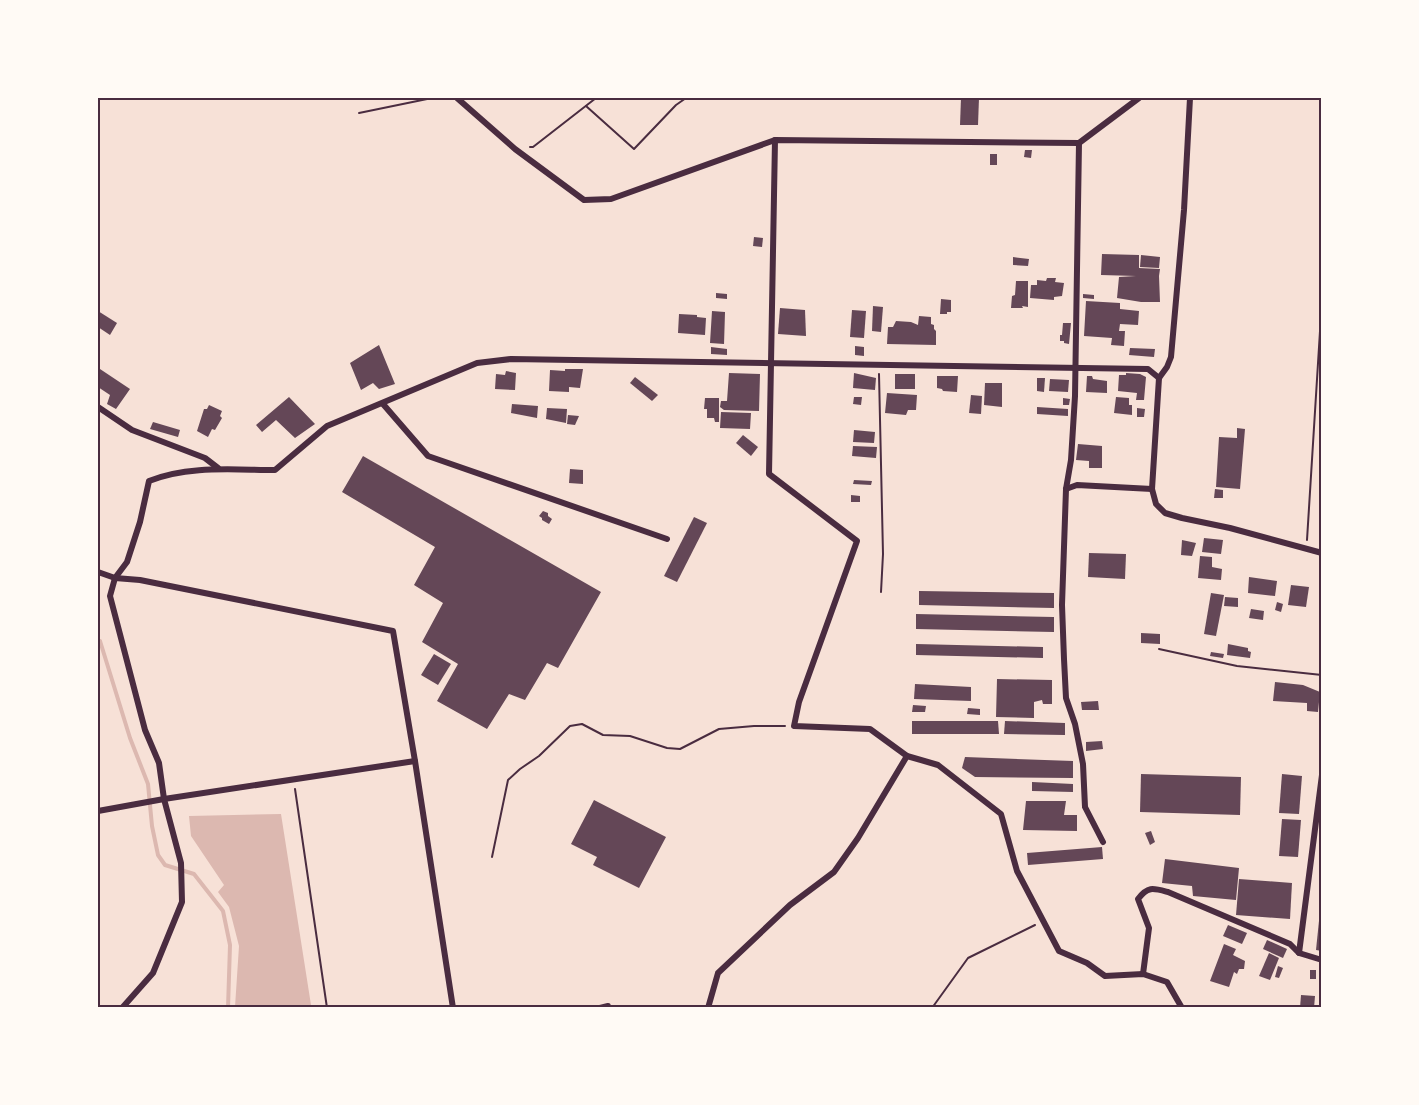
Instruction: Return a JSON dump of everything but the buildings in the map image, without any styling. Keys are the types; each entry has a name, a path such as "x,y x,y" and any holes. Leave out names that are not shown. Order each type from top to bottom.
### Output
{"street":[{"path":"457,98 515,149 584,200 611,199 775,140 1079,143 1139,98"},
{"path":"1190,98 1184,210 1170,357 1167,367 1159,378 1152,489 1156,504 1165,513 1322,553"},
{"path":"775,140 769,474 856,542 799,702 794,726 870,729 907,756 938,765 1001,814 1017,871 1059,951 1087,963 1104,976 1143,974 1167,982 1182,1008"},
{"path":"1079,143 1075,368 1071,460 1066,489 1062,605 1065,691 1075,724 1083,764 1085,807 1103,842"},
{"path":"122,1008 153,973 182,902 181,863 164,799 159,763 145,730 110,596 115,578 127,562 140,522 149,481 164,474 218,468 275,470 327,426 477,363 511,359 1148,369 1159,378"},
{"path":"383,404 428,456 667,539"},
{"path":"98,407 132,430 205,458 218,468"},
{"path":"1066,489 1077,485 1152,489"},
{"path":"98,572 115,578 140,580 393,632 453,1008"},
{"path":"708,1008 718,973 790,905 834,872 858,838 907,756"},
{"path":"98,811 415,762"},
{"path":"1299,953 1322,774"},
{"path":"1143,974 1149,928 1138,899 1145,890 1155,888 1290,944 1299,953 1322,960"},
{"path":"600,1008 608,1006"}],"path":[{"path":"360,112 432,98"},
{"path":"515,149 532,147 596,98"},
{"path":"586,106 634,149 676,105 686,98"},
{"path":"1307,549 1322,299"},
{"path":"879,365 883,554 881,592"},
{"path":"1159,649 1237,666 1322,675"},
{"path":"492,857 508,780 570,726 582,724 603,735 630,736 667,748 680,748 719,729 794,726"},
{"path":"293,780 327,1008"},
{"path":"932,1008 968,958 1043,921"}],"shaded area":[{"path":"281,814 311,1005 318,1007 235,1007 239,946 229,907 218,892 224,885 191,836 189,816"}],"waterway":[{"path":"98,642 100,641 130,738 148,784 152,826 158,855 165,865 194,874 223,911 230,945 228,1008"}]}
